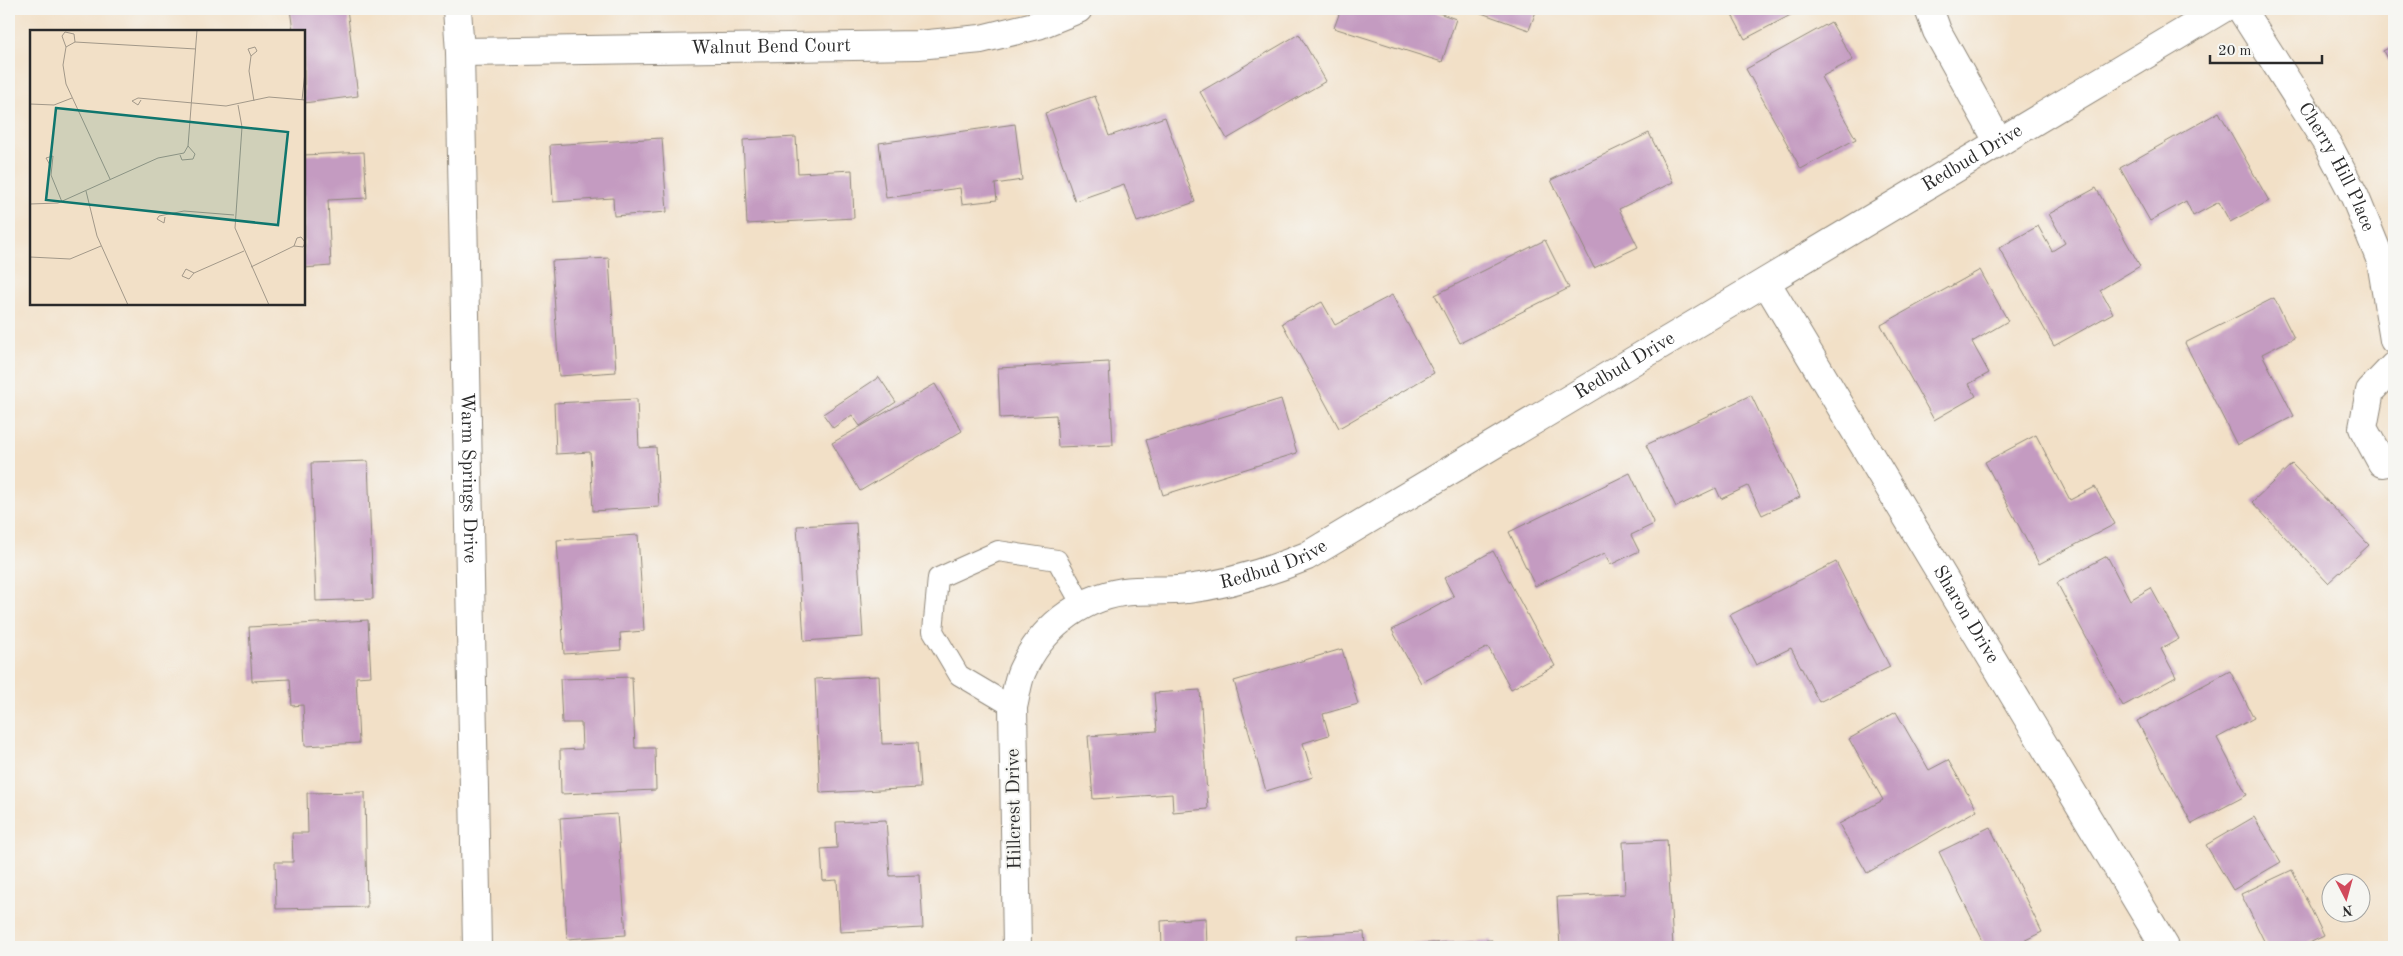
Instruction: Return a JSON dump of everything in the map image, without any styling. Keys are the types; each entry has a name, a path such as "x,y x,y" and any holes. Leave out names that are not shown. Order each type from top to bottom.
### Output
{"street":[{"name":"Warm Springs Drive","path":"457,9 460,52 478,947"},
{"name":"Walnut Bend Court","path":"460,52 918,45 981,39 1038,24 1078,9"},
{"path":"1929,9 1937,31 1998,141"},
{"name":"Redbud Drive","path":"1021,672 1033,650 1046,633 1063,618 1082,606 1103,597 1123,592 1186,590 1228,583 1269,571 1307,556 1998,141 2222,9"},
{"name":"Cherry Hill Place","path":"2241,9 2328,145 2355,197 2381,261 2394,340"},
{"name":"Sharon Drive","path":"1766,282 2165,947"},
{"path":"2394,366 2370,391 2363,428 2382,462 2394,461"},
{"name":"Hillcrest Drive","path":"1017,947 1013,707 1021,672"}],"lane":[{"path":"1013,707 959,675 933,631 938,578 998,551 1057,560 1082,606"}],"building":[{"path":"290,9 347,9 358,96 305,103 305,30 293,30"},
{"path":"1341,9 1427,9 1456,19 1442,62 1334,28"},
{"path":"1470,9 1537,9 1529,30"},
{"path":"1729,9 1802,9 1745,39"},
{"path":"1831,22 1853,60 1821,77 1856,139 1801,169 1746,69"},
{"path":"1299,34 1326,81 1227,139 1200,92"},
{"path":"2394,45 2394,72 2383,51"},
{"path":"1095,96 1109,136 1165,117 1195,202 1137,222 1124,184 1075,201 1045,113"},
{"path":"2219,112 2269,201 2230,222 2219,202 2193,216 2186,201 2150,221 2120,168"},
{"path":"1015,124 1022,180 995,184 997,200 962,204 960,188 886,198 879,143"},
{"path":"1649,133 1673,182 1619,209 1638,247 1594,268 1551,180"},
{"path":"796,137 798,173 852,170 854,218 747,224 743,140"},
{"path":"662,138 667,212 614,216 613,198 553,202 550,145"},
{"path":"364,152 367,198 328,200 331,266 305,268 305,155"},
{"path":"2096,188 2140,266 2100,290 2113,313 2054,346 1999,248 2038,226 2052,251 2065,243 2049,214"},
{"path":"1545,240 1569,288 1460,343 1435,295"},
{"path":"609,258 616,372 559,376 552,261"},
{"path":"1980,270 2008,321 1972,342 1989,373 1969,384 1976,396 1934,420 1881,325"},
{"path":"1392,295 1434,373 1339,428 1282,323 1322,302 1335,325"},
{"path":"2274,298 2294,338 2262,354 2294,416 2237,445 2185,343"},
{"path":"1109,362 1113,445 1058,447 1056,415 1000,418 998,368"},
{"path":"879,377 896,402 860,426 852,415 833,428 823,414"},
{"path":"935,384 962,431 860,491 832,443"},
{"path":"1751,395 1800,497 1762,515 1748,486 1721,499 1716,488 1676,507 1646,445"},
{"path":"637,399 639,448 656,447 659,507 593,511 590,452 556,454 554,403"},
{"path":"1281,399 1297,453 1163,495 1146,440"},
{"path":"2036,435 2070,500 2095,487 2115,524 2039,564 1985,462"},
{"path":"368,461 373,599 316,601 311,463"},
{"path":"2292,464 2369,545 2328,583 2252,502"},
{"path":"1630,473 1654,524 1631,535 1639,551 1610,565 1605,553 1535,586 1509,532"},
{"path":"856,523 863,637 804,641 797,526"},
{"path":"638,535 644,631 620,633 621,650 564,654 557,540"},
{"path":"1493,551 1555,666 1511,689 1488,647 1421,683 1392,630 1454,597 1444,578"},
{"path":"2107,556 2130,600 2151,588 2179,639 2161,649 2176,677 2123,706 2057,583"},
{"path":"1836,562 1890,667 1819,702 1791,648 1756,665 1730,615"},
{"path":"368,620 371,676 356,677 359,743 305,746 303,705 292,706 290,679 252,681 249,627"},
{"path":"1342,649 1358,704 1323,714 1329,735 1303,743 1313,777 1266,791 1234,681"},
{"path":"2230,671 2254,718 2217,738 2247,795 2192,824 2137,721"},
{"path":"879,676 882,744 917,743 920,788 820,793 815,679"},
{"path":"632,677 635,748 655,748 656,790 561,794 560,750 582,749 581,723 562,723 560,679"},
{"path":"1200,690 1208,809 1173,812 1172,794 1093,799 1088,736 1157,731 1154,693"},
{"path":"1896,712 1929,770 1948,760 1977,810 1867,873 1839,824 1883,800 1849,739"},
{"path":"365,792 367,907 276,909 275,862 293,862 292,833 308,833 307,793"},
{"path":"617,814 626,935 567,939 560,818"},
{"path":"2254,817 2281,862 2233,890 2206,845"},
{"path":"886,820 890,876 920,875 923,928 840,932 837,880 823,881 821,849 837,848 836,822"},
{"path":"1990,827 2042,932 2011,947 1986,947 1939,852"},
{"path":"1667,840 1673,947 1560,947 1557,897 1625,894 1623,842"},
{"path":"2292,870 2324,936 2301,947 2267,947 2241,894"},
{"path":"1206,918 1207,947 1162,947 1161,921"},
{"path":"1364,932 1365,947 1297,947 1296,936"},
{"path":"1492,940 1492,947 1394,947 1393,945"}]}
